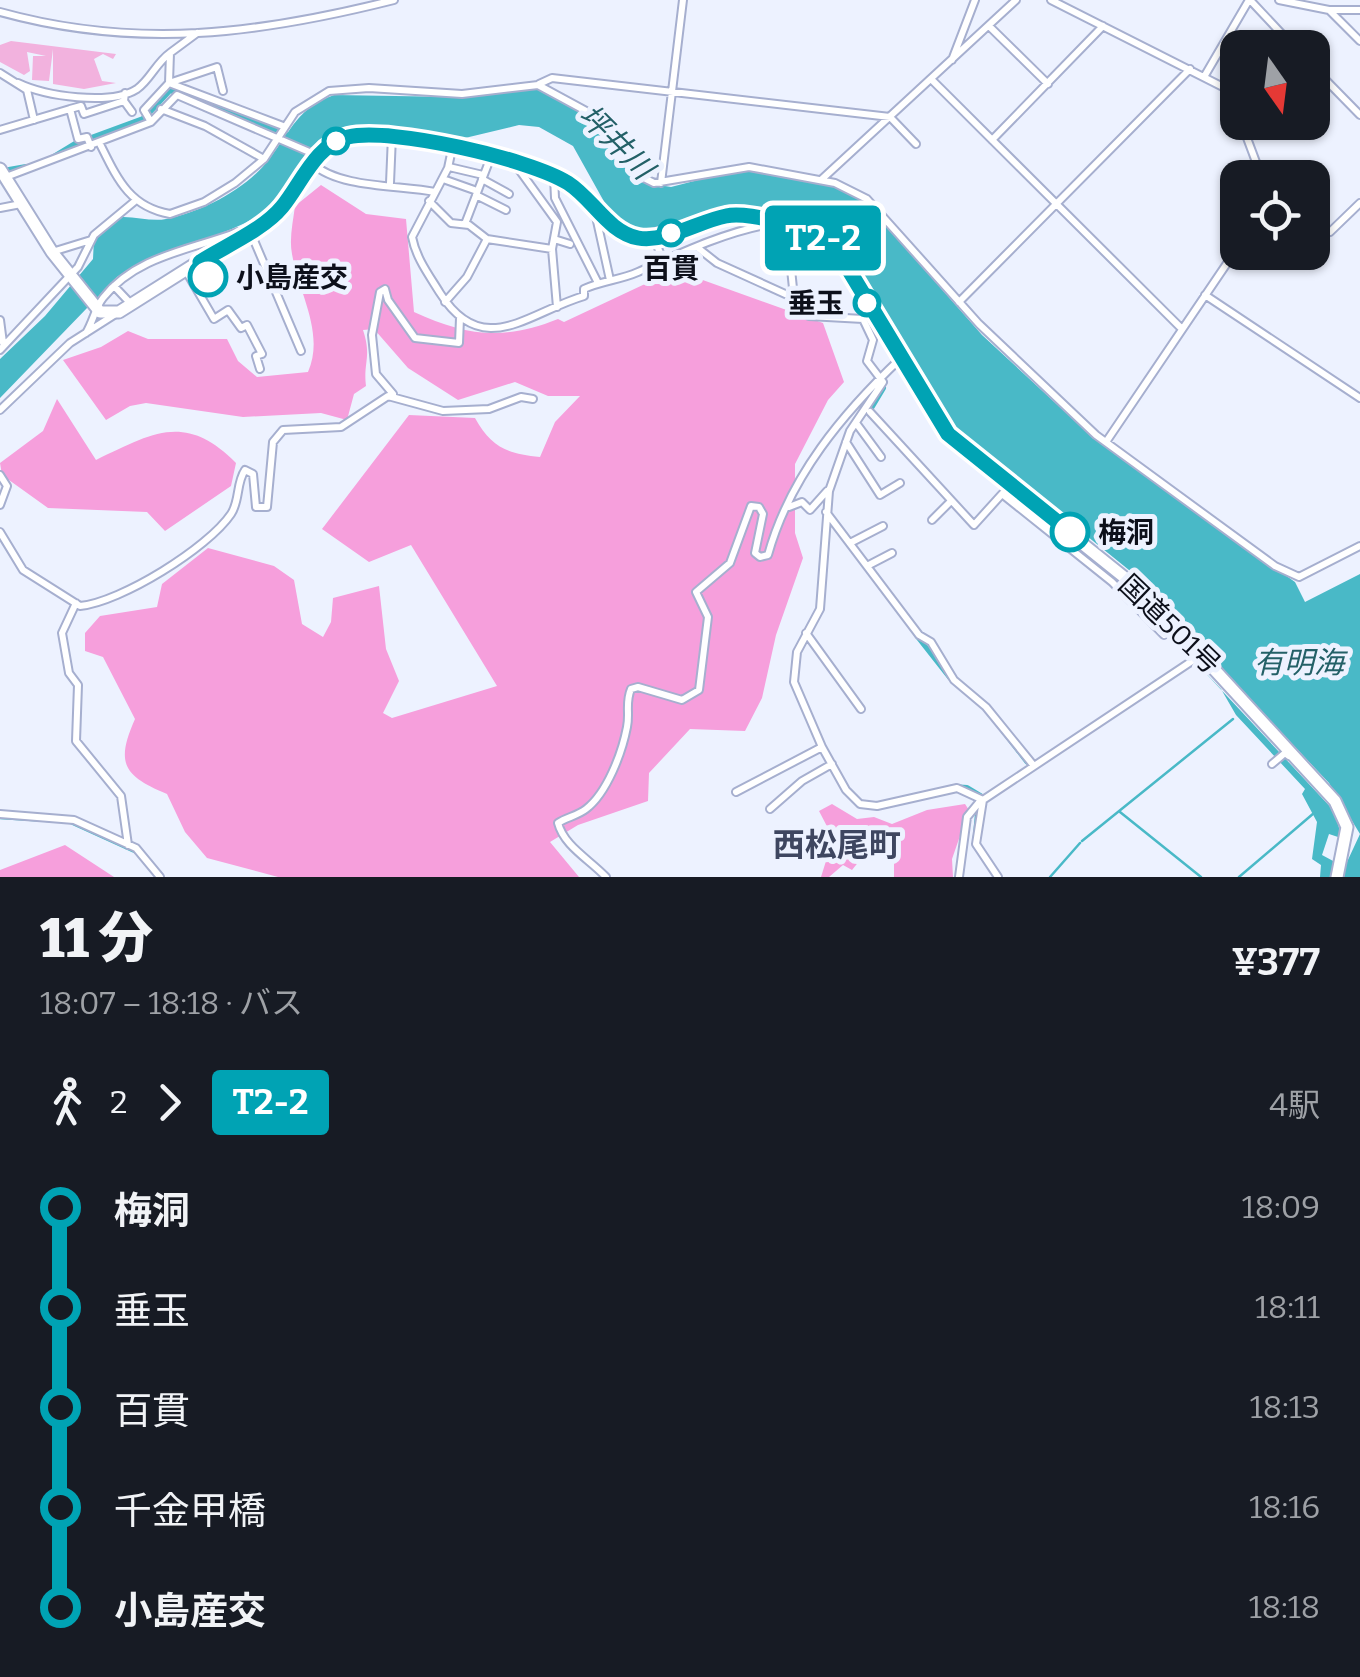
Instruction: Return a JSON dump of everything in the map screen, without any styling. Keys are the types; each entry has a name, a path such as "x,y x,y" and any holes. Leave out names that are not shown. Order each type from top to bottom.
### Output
{"highway":[{"path":"2,174 52,252 102,313 118,312 132,305 276,213 313,157 344,138 392,136 554,175 622,232 654,238"},
{"name":"国道501号","path":"654,238 729,215 771,223 831,243 952,439 1145,594 1335,800 1346,820 1347,840 1337,877"}],"street":[{"path":"0,12 123,34 197,33 267,29 394,0"},
{"path":"661,183 683,0"},
{"path":"952,61 975,0"},
{"path":"822,180 1016,0"},
{"path":"1204,77 1250,0 1278,30"},
{"path":"1279,0 1329,10 1360,10"},
{"path":"1052,1 1220,85"},
{"path":"1329,10 1360,41"},
{"path":"992,140 1103,26"},
{"path":"990,27 1048,84"},
{"path":"0,130 81,106 84,114 125,97 197,33"},
{"path":"169,82 170,53"},
{"path":"151,122 144,114 150,99 169,82 217,68 223,91"},
{"path":"958,302 1190,70"},
{"path":"0,73 27,90 34,120"},
{"path":"70,109 78,139 87,137 135,201 162,213 182,211 225,190 264,160 304,104 329,92 369,88 462,94 538,84 552,78 890,117 916,144"},
{"path":"932,80 1182,329"},
{"path":"169,82 268,122 313,157 319,172 352,182 390,183 435,192"},
{"path":"18,83 52,95 125,97"},
{"path":"538,84 586,110 640,176 661,183 732,168 822,180 866,200 958,302 1106,442 1284,572 1299,577 1360,546"},
{"path":"1330,84 1360,115"},
{"path":"2,174 95,146 151,122 177,96 264,131 281,132"},
{"path":"125,97 132,112"},
{"path":"161,109 204,126 264,160"},
{"path":"264,131 268,122"},
{"path":"390,183 392,136"},
{"path":"452,148 449,167 412,237 445,302 460,318 491,329 524,322 584,296 584,289 598,282 641,271 662,258 698,248 730,232 771,223"},
{"path":"464,224 490,157"},
{"path":"515,163 555,218 552,249 557,308"},
{"path":"449,167 482,177 509,194"},
{"path":"554,175 555,198 598,282"},
{"path":"442,179 506,210"},
{"path":"86,333 95,320 96,308 114,286 144,264 245,229 272,213 293,191"},
{"path":"2,346 47,306 86,258 91,240 114,214 135,201"},
{"path":"429,201 452,222 464,224 487,238 552,249"},
{"path":"1330,232 1360,203"},
{"path":"0,208 22,204"},
{"path":"595,206 610,280"},
{"path":"250,230 301,351"},
{"path":"445,302 467,277 487,238"},
{"path":"554,238 570,244"},
{"path":"654,238 662,258"},
{"path":"52,252 91,240"},
{"path":"698,248 717,264 795,297"},
{"path":"791,269 795,297 809,316 863,318"},
{"path":"186,270 214,319 228,310 241,328 246,325 262,354 256,356 260,369"},
{"path":"1106,442 1222,270"},
{"path":"114,286 132,305"},
{"path":"394,396 376,374 372,335 380,292 386,289 388,300 415,338 460,343 460,318"},
{"path":"1205,295 1360,398"},
{"path":"862,296 863,318 873,337 868,361 881,377 882,386 847,443 828,491 820,609 796,652 794,682 822,748 851,796 864,806 958,788 982,800"},
{"path":"0,410 86,333 118,312"},
{"path":"0,320 2,346"},
{"path":"606,877 585,854 566,844 558,823 584,812 603,794 615,766 615,754 624,741 629,718 626,702 631,689 638,687 682,700 694,696 708,638 708,617 696,592 730,562 750,506 758,507 763,514 755,553 760,558 768,556 774,534 807,467 827,445 839,420 901,358"},
{"path":"0,532 23,570 76,604 87,606 120,595 186,554 230,515 245,470 254,474 256,508 265,509 270,499 274,442 283,430 342,427 381,398 394,396 443,411 489,409 521,396 533,400"},
{"path":"870,412 974,524 1002,494 1071,548 1164,635"},
{"path":"857,424 881,456"},
{"path":"847,443 880,495 900,483"},
{"path":"0,474 7,486 0,505"},
{"path":"789,507 802,502 810,510 828,491"},
{"path":"932,520 950,502"},
{"path":"825,511 919,636 939,652 954,680 986,708 1034,765"},
{"path":"850,544 883,526"},
{"path":"868,566 892,553"},
{"path":"76,604 62,632 69,672 78,686 76,741 122,796 128,845"},
{"path":"806,633 861,708"},
{"path":"959,877 967,817 982,800 1194,659 1188,639"},
{"path":"736,792 822,748"},
{"path":"1273,762 1283,754 1302,763"},
{"path":"770,809 802,781 832,764"},
{"path":"982,800 976,844 998,877"},
{"path":"0,814 74,820 140,852 160,877"}],"shaded area":[{"path":"11,41 116,54 113,59 103,54 94,59 102,81 116,83 84,89 53,84 53,49 49,81 32,80 33,56 46,56 27,52 30,71 24,75 0,62 0,45"},
{"path":"321,185 366,214 406,219 414,312 468,331 502,333 558,319 564,322 662,276 686,274 823,323 844,382 828,400 795,464 795,533 803,558 776,635 762,698 745,731 690,729 649,773 648,801 578,825 550,842 579,877 278,877 207,858 185,832 167,794 141,781 127,767 126,747 135,719 103,657 85,651 85,633 100,616 157,607 162,584 208,548 274,566 294,580 302,624 323,637 331,622 333,598 379,586 386,649 399,681 383,713 392,718 497,686 411,545 369,562 322,529 409,415 475,418 487,436 501,447 540,457 555,422 580,396 548,396 515,382 458,400 408,368 374,329 363,330 367,347 366,386 354,394 347,420 321,413 243,417 146,403 130,406 106,420 63,360 101,347 128,331 148,339 227,339 238,361 257,377 308,372 314,343 295,269 291,236 295,206"},
{"path":"57,399 96,460 152,436 184,433 201,437 236,463 231,486 165,531 147,512 48,508 2,475 0,463 43,431"},
{"path":"832,804 857,819 874,817 892,824 927,810 965,804 969,810 952,859 953,877 894,877 894,845 872,845 870,859 860,860 852,870 843,865 829,877 821,877 826,861 840,856 835,847 828,851 832,836 819,811"},
{"path":"65,845 114,877 0,877 0,870"}],"water":[{"name":"有明海","path":"528,87 549,93 581,113 641,182 671,187 729,172 754,172 835,185 868,205 982,335 1063,410 1103,445 1295,582 1305,602 1360,574 1360,834 1329,783 1148,591 1150,587 952,427 836,239 827,232 733,209 646,236 616,223 573,146 539,127 519,125 465,138 360,125 333,131 318,141 273,206 235,228 155,257 117,277 0,398 0,359 45,316 93,259 94,238 120,217 166,219 224,197 261,169 304,113 334,95 456,97"},
{"path":"1222,691 1336,813 1341,838 1329,834 1322,855 1335,862 1330,877 1320,877 1321,865 1312,859 1317,822 1302,794 1305,789 1236,715"},
{"path":"1360,834 1360,877 1340,877"}],"waterway":[{"path":"52,158 75,144 143,119 170,90 285,134"},
{"path":"9,170 26,167"},
{"path":"871,408 883,388"},
{"path":"1024,506 1102,570"},
{"path":"1112,578 1127,588 1204,671"},
{"path":"917,636 950,678"},
{"path":"1082,841 1233,719"},
{"path":"1000,727 1027,762"},
{"path":"953,787 967,788 982,797"},
{"path":"1120,812 1201,877"},
{"path":"975,845 978,813"},
{"path":"1239,877 1314,813"},
{"path":"0,818 49,821"},
{"path":"71,823 137,853"},
{"path":"1050,877 1080,843"}],"bus line":[{"name":"T2-2","path":"208,277 200,262 276,213 328,146 340,139 369,134 418,138 549,173 567,182 614,227 630,236 657,238 738,214 788,226 822,237 838,252 952,439 1070,532"}],"place":[{"name":"百貫","path":"671,233"},
{"name":"小島産交","path":"208,277"},
{"name":"垂玉","path":"867,303"},
{"name":"梅洞","path":"1070,532"}],"district":[{"name":"西松尾町","path":"837,845"}],"water label":[{"name":"坪井川","path":"616,142"}]}
